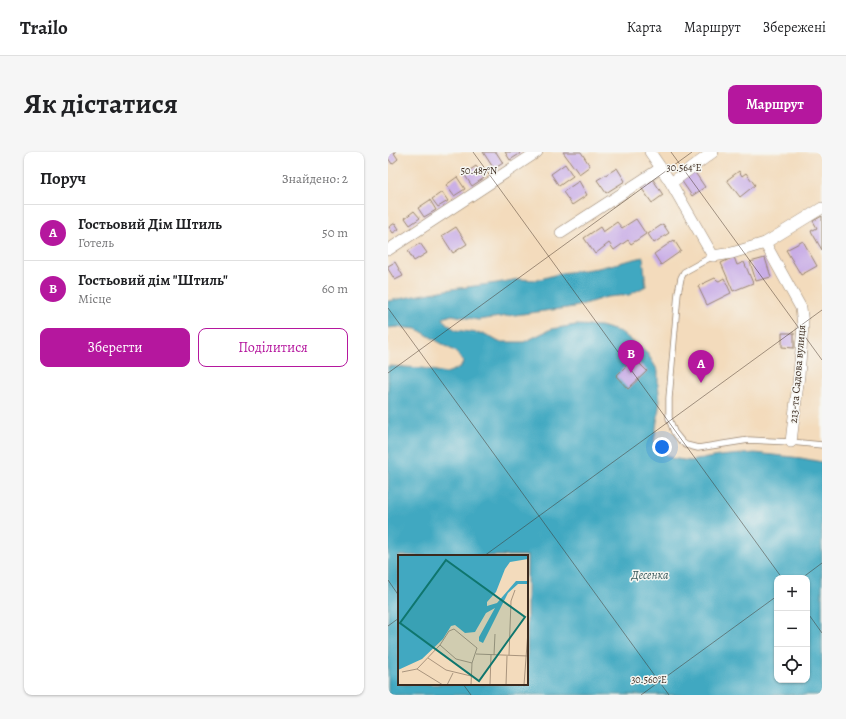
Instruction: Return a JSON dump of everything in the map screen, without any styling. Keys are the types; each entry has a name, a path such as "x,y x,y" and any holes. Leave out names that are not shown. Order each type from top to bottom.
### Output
{"street":[{"path":"388,250 537,152"},
{"path":"650,152 671,183 713,256 732,253 765,243 822,208"},
{"path":"671,183 713,152"},
{"path":"561,233 661,168"},
{"name":"213-та Садова вулиця","path":"765,243 801,308 803,325 791,442"}],"lane":[{"path":"713,256 684,272 681,278 678,293 669,398 669,418 674,432 686,445 698,448 749,440 822,445"}],"water":[{"name":"Десенка","path":"643,257 646,286 629,295 607,297 574,307 478,320 452,315 443,318 446,323 456,330 485,334 499,342 524,342 551,329 576,325 600,326 621,332 648,354 658,371 660,401 654,442 659,449 671,458 690,461 719,456 755,453 822,462 822,695 388,695 388,366 422,368 446,373 460,368 464,361 454,351 417,329 396,327 388,328 388,301 518,279 537,280 561,273 598,268"}],"building":[{"path":"388,152 396,152 394,153 398,159 392,164 388,158"},
{"path":"483,152 496,152 503,163 494,169"},
{"path":"505,152 520,152 521,153 510,160"},
{"path":"563,152 581,152 590,166 579,174"},
{"path":"565,164 573,176 559,186 551,174"},
{"path":"476,166 484,178 472,186 464,174"},
{"path":"617,168 625,181 606,193 597,180"},
{"path":"694,171 705,187 692,196 681,180"},
{"path":"739,171 742,176 746,173 755,185 740,197 727,180"},
{"path":"457,177 465,189 454,196 446,185"},
{"path":"652,178 663,195 652,203 640,186"},
{"path":"579,181 587,195 572,205 563,192"},
{"path":"442,192 448,201 438,207 432,199"},
{"path":"430,200 436,210 424,217 418,208"},
{"path":"414,211 420,218 410,225 405,218"},
{"path":"822,216 822,250 811,231 817,228 813,221"},
{"path":"636,219 646,234 631,244 628,240 614,250 609,243 595,254 584,238 600,227 603,232 617,222 622,228"},
{"path":"395,223 399,229 393,233 389,227"},
{"path":"663,224 669,233 654,243 648,234"},
{"path":"456,227 467,244 453,253 442,236"},
{"path":"674,240 681,251 661,265 654,254"},
{"path":"803,241 817,266 801,275 786,250"},
{"path":"420,243 427,253 414,261 408,251"},
{"path":"734,257 737,265 744,262 753,283 733,291 721,263"},
{"path":"765,258 771,277 756,281 750,262"},
{"path":"395,262 403,276 395,280 388,269 388,266"},
{"path":"715,278 719,281 724,278 731,293 707,305 698,286"},
{"path":"782,333 794,333 794,348 782,347"},
{"path":"634,358 647,371 628,389 616,376"}],"place":[{"name":"Гостьовий дім \"Штиль\"","path":"631,373"},
{"name":"Гостьовий Дім Штиль","path":"701,383"}]}
